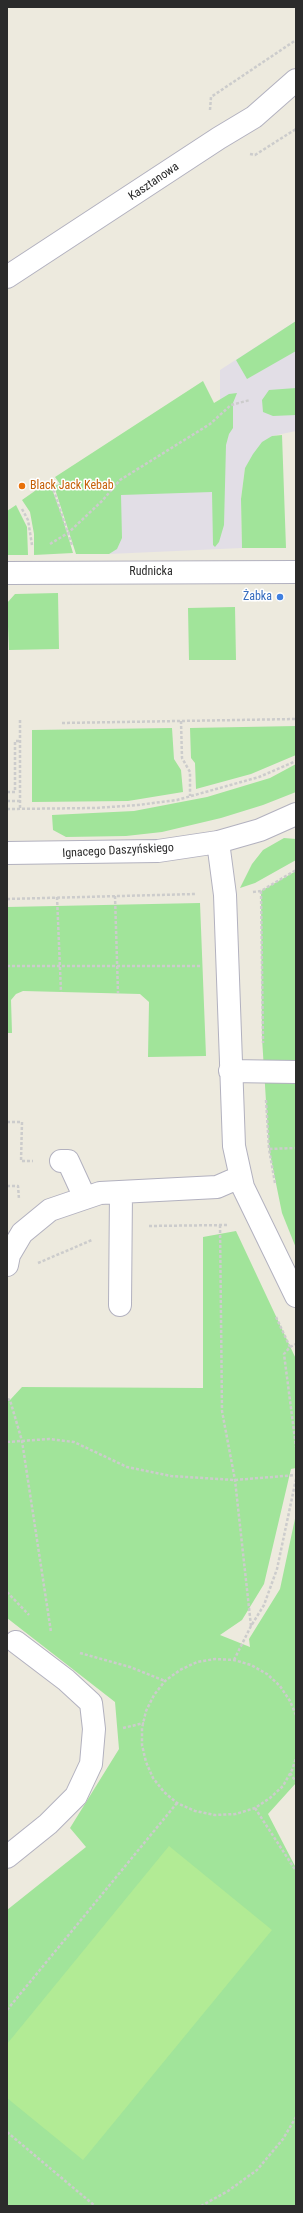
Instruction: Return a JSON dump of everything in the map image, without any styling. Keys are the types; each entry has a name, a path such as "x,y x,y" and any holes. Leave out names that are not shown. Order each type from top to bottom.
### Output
{"street":[{"name":"Kasztanowa","path":"7,277 219,138 254,117 296,80"},
{"name":"Rudnicka","path":"7,574 296,572"},
{"name":"Ignacego Daszyńskiego","path":"7,853 158,851 218,842 260,830 296,814"},
{"path":"218,842 224,895 234,1146 242,1187 296,1296"},
{"path":"230,1071 264,1073 296,1072"},
{"path":"61,1161 68,1161 85,1198"},
{"path":"7,1265 9,1255 22,1233 50,1210 100,1193 217,1187 240,1177"},
{"path":"120,1305 121,1192"},
{"path":"7,1858 48,1824 76,1796 91,1764 94,1729 91,1703 66,1680 16,1642"}],"path":[{"path":"44,548 68,533 102,501 120,480 210,424 232,405 250,400"},
{"path":"52,485 68,533 78,573"},
{"path":"22,509 27,517"},
{"path":"20,718 20,808"},
{"path":"62,723 296,719"},
{"path":"181,721 182,758 190,772 190,796"},
{"path":"7,792 15,792 15,741 20,741"},
{"path":"7,809 138,805 190,796 259,776 296,761"},
{"path":"7,801 20,801"},
{"path":"7,899 224,895 261,891 296,870"},
{"path":"261,891 264,1073 269,1149 276,1187"},
{"path":"115,896 118,993"},
{"path":"58,897 61,992"},
{"path":"7,966 202,966"},
{"path":"269,1149 296,1148"},
{"path":"220,1225 222,1411 235,1480 251,1626"},
{"path":"228,1225 232,1228"},
{"path":"273,1311 290,1347"},
{"path":"296,1344 290,1347 284,1354 296,1447"},
{"path":"7,1399 10,1400 22,1441 53,1640"},
{"path":"7,1442 49,1439 74,1442 127,1467 148,1473 235,1480 296,1475"},
{"path":"234,1660 251,1626 264,1605 277,1569 296,1479"},
{"path":"7,1592 34,1620"},
{"path":"79,1652 130,1667 165,1681"},
{"path":"296,1715 290,1701 280,1686 267,1674 251,1665 234,1660 215,1659 197,1662 180,1670 165,1681 154,1695 146,1710 142,1728 142,1745 146,1762 153,1778 164,1792 177,1803 196,1811 215,1815 236,1814 255,1808 270,1798 283,1786 296,1758"},
{"path":"290,1773 296,1782"},
{"path":"7,2010 177,1803"},
{"path":"255,1808 296,1871"},
{"path":"201,2206 228,2191 257,2170 283,2139 296,2117"},
{"path":"7,2132 95,2206"}],"shaded area":[{"path":"296,321 296,431 272,436 245,468 241,499 242,548 109,554 108,498 220,434 220,370"}],"green space":[{"path":"296,321 296,351 247,379 236,360"},
{"path":"203,381 214,403 229,394 237,393 233,403 233,428 229,434 226,445 224,525 219,542 215,547 213,545 212,492 121,495 122,538 117,549 109,554 76,554 54,486 60,484 55,477"},
{"path":"296,388 296,415 273,416 263,412 262,400 269,390"},
{"path":"282,435 286,548 242,548 241,499 245,468 262,442 272,436"},
{"path":"49,481 62,516 73,553 34,555 34,534 30,512 22,500"},
{"path":"16,505 27,527 28,555 7,555 7,511"},
{"path":"58,593 59,649 9,650 7,603 15,594"},
{"path":"235,607 236,660 189,660 188,608"},
{"path":"296,726 296,755 251,774 196,789 195,763 191,758 190,728"},
{"path":"172,728 174,759 181,770 183,792 128,801 32,802 32,730"},
{"path":"296,764 296,792 263,805 221,818 162,832 126,836 66,837 53,830 52,815 134,811 207,797 270,778"},
{"path":"284,838 296,839 296,860 255,883 240,888 252,864 263,850"},
{"path":"296,871 296,1248 282,1213 269,1149 262,1038 261,891"},
{"path":"200,903 206,1056 148,1057 149,1002 140,994 23,991 16,994 11,1000 12,1033 7,1033 7,907"},
{"path":"236,1231 296,1359 296,1468 291,1469 264,1584 242,1620 220,1635 250,1647 249,1639 280,1589 296,1514 296,1783 268,1814 296,1868 296,2206 7,2206 7,1910 86,1847 70,1828 119,1749 115,1702 7,1618 7,1401 10,1400 22,1387 203,1388 203,1237"},
{"path":"169,1846 272,1930 83,2160 7,2098 7,2044"}],"place":[{"name":"Black Jack Kebab","path":"22,486"},
{"name":"Żabka","path":"280,597"}]}
